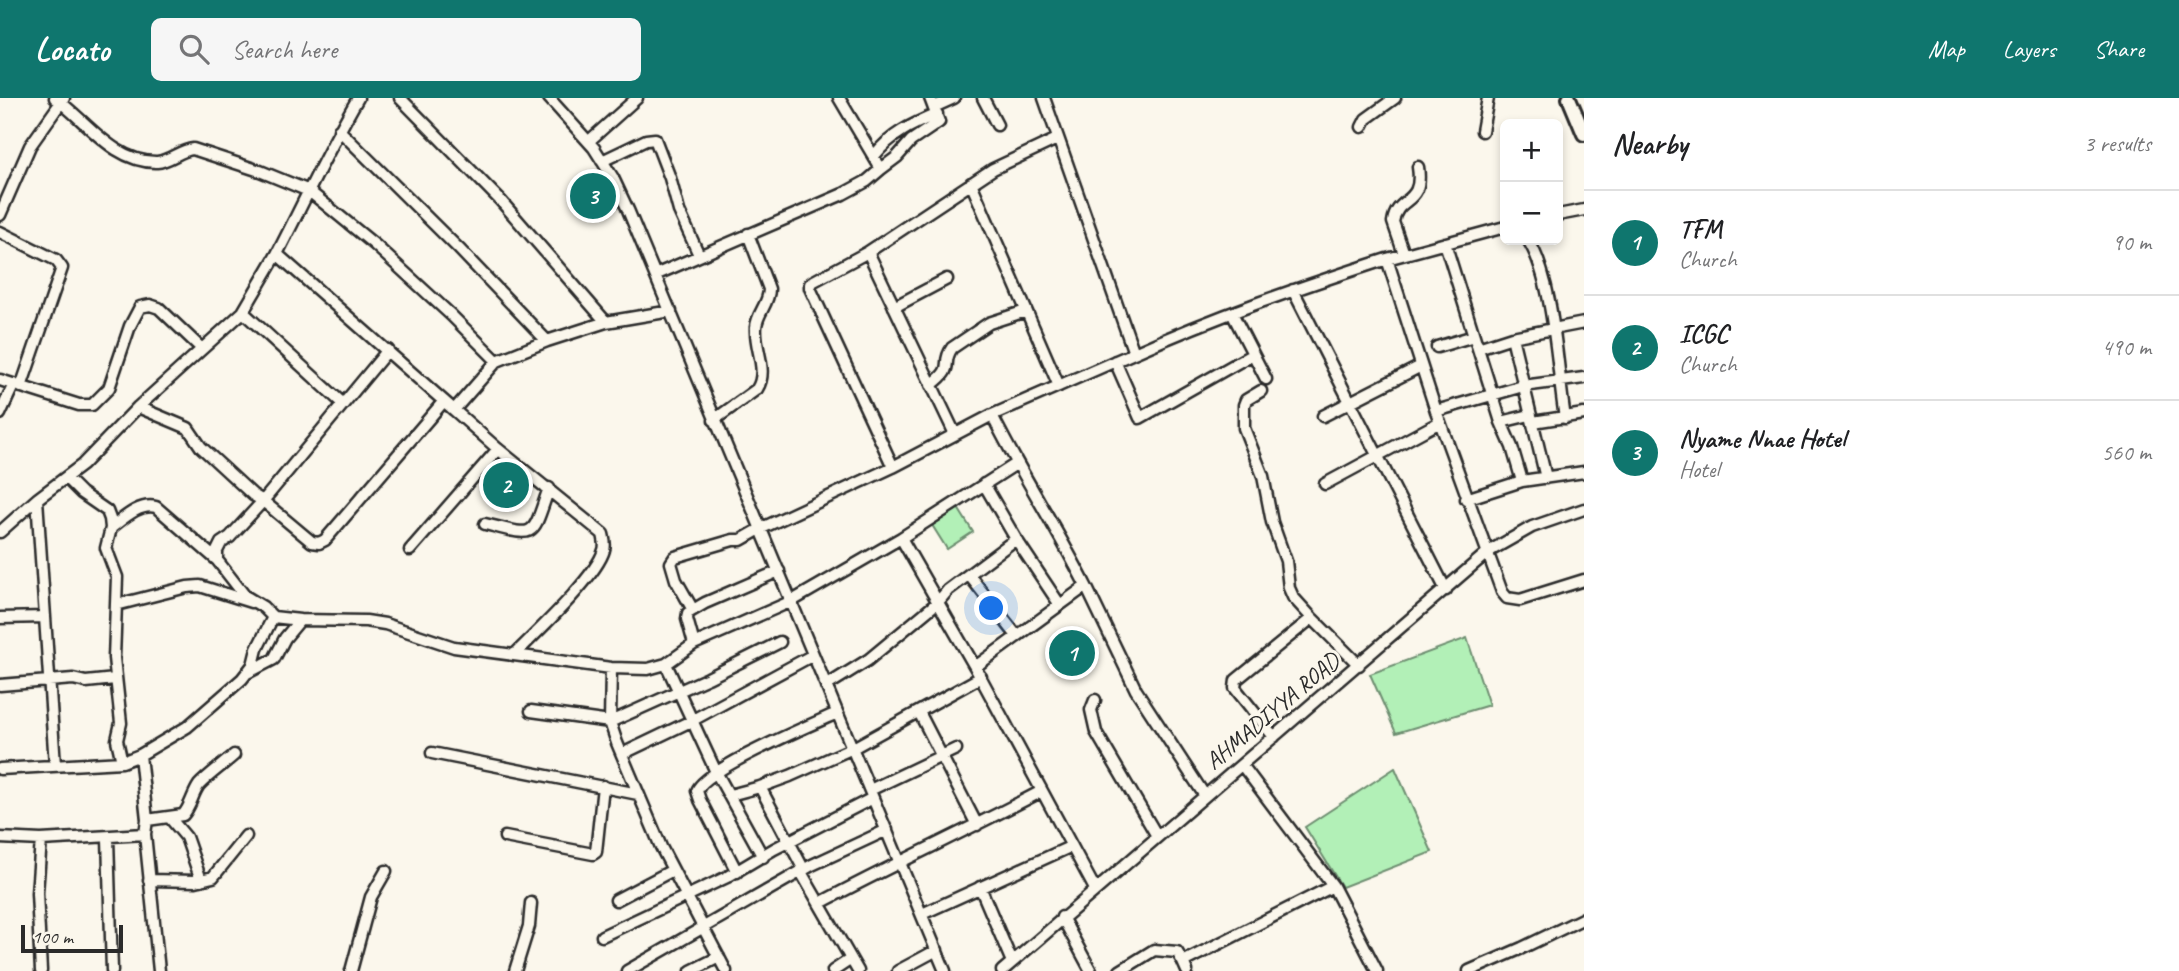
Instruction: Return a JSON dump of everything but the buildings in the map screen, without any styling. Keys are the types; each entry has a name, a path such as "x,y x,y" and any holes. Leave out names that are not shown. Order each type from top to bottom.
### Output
{"main road":[{"path":"1569,98 1584,134"}],"street":[{"path":"0,532 37,499 82,465 138,407 243,312 277,254 339,130 358,98"},
{"path":"400,98 501,201 606,322"},
{"path":"549,98 589,141 628,210 946,971"},
{"path":"589,141 637,98"},
{"path":"839,98 881,169"},
{"path":"874,156 883,144 933,106 954,98"},
{"path":"983,98 997,125"},
{"path":"1044,98 1134,353"},
{"path":"1362,127 1366,119 1395,98"},
{"path":"1482,131 1488,98"},
{"path":"0,215 30,146 60,100 120,152 142,160 158,162 184,150 193,149 260,171 309,191 375,245 451,314 497,361"},
{"path":"655,275 843,194 867,181 897,157 911,141 939,122 933,106"},
{"path":"339,130 547,341"},
{"path":"602,161 646,140 655,139 679,211 699,255"},
{"path":"893,467 810,285 868,252 993,169 1057,139"},
{"path":"1404,254 1393,217 1395,212 1414,196 1420,180 1418,167"},
{"path":"971,183 1059,386"},
{"path":"1563,214 1584,210"},
{"path":"693,610 676,580 672,560 716,545 741,540 893,467 992,415 1171,336 1293,290 1387,259 1500,228"},
{"path":"0,232 56,260 62,268 18,386 0,414"},
{"path":"714,420 757,389 761,383 756,328 769,299 769,289 748,234"},
{"path":"1445,243 1522,481"},
{"path":"1531,245 1542,272 1565,418"},
{"path":"868,252 955,434"},
{"path":"277,254 498,449 603,534 605,548 595,566 554,616 515,654"},
{"path":"1387,259 1466,499 1503,592 1507,598 1520,600 1584,580"},
{"path":"894,307 947,279"},
{"path":"1293,290 1446,590"},
{"path":"0,380 86,406 92,405 109,387 126,337 140,307 150,305 159,308 202,349"},
{"path":"454,410 497,361 606,322 671,311"},
{"path":"931,385 945,375 951,348 989,323 1027,311"},
{"path":"243,312 342,403"},
{"path":"1232,313 1266,379"},
{"path":"1478,348 1513,337 1584,323"},
{"path":"1437,347 1474,336"},
{"path":"1513,337 1546,478"},
{"path":"216,560 216,551 221,543 230,537 263,501 388,350"},
{"path":"1115,361 1140,418 1253,354"},
{"path":"1323,416 1421,366"},
{"path":"1436,411 1523,386 1584,378"},
{"path":"1261,391 1246,400 1244,428 1263,476 1272,522 1286,561 1289,588 1293,597 1312,618 1359,665"},
{"path":"138,407 188,428 201,447 253,495 312,542 318,543 324,540 444,401"},
{"path":"1501,422 1565,418 1584,414"},
{"path":"992,415 1016,464 1060,534 1136,690 1205,796"},
{"path":"1325,484 1440,422"},
{"path":"410,550 498,449"},
{"path":"111,528 138,509 149,505 156,507 216,560 245,596 273,617 300,621 366,621 385,624 454,647 611,668 648,669 666,664 694,644 792,601 901,538 1016,464"},
{"path":"1466,499 1522,481 1584,472"},
{"path":"66,478 81,493 107,511 111,528 106,548 117,577 115,679 121,723 117,740 122,762"},
{"path":"984,484 1016,539 1060,605"},
{"path":"485,524 523,534 531,531 539,521 549,488"},
{"path":"37,499 55,765"},
{"name":"AHMADIYYA ROAD","path":"1002,971 1488,552 1532,527 1584,509"},
{"path":"901,538 981,677 1096,889"},
{"path":"826,686 868,660 938,602 948,590 1016,539"},
{"path":"694,644 687,619 688,612 779,571"},
{"path":"969,575 1017,636"},
{"path":"117,605 200,586 258,604"},
{"path":"975,667 1086,586"},
{"path":"0,618 45,617"},
{"path":"249,672 273,617"},
{"path":"1274,737 1235,688 1235,683 1312,618"},
{"path":"0,769 122,762 140,755 187,727 249,672 267,665 300,621"},
{"path":"531,711 610,722 780,642"},
{"path":"622,754 691,721 813,655"},
{"path":"666,664 716,772 763,857"},
{"path":"611,668 610,722 622,754 673,870 726,971"},
{"path":"730,794 790,776 853,748 981,677"},
{"path":"0,685 73,679 95,682 115,679"},
{"path":"1095,700 1091,710 1096,732 1157,836"},
{"path":"919,712 977,825"},
{"path":"737,872 697,791 699,784 716,772 837,713"},
{"path":"602,936 737,872 956,749"},
{"path":"432,753 638,793"},
{"path":"140,755 148,820 145,834 159,971"},
{"path":"148,820 183,815 202,781 214,774 234,755"},
{"path":"1242,765 1333,886 1377,971"},
{"path":"505,838 593,854 596,852 603,786"},
{"path":"760,786 802,871 858,971"},
{"path":"820,903 899,860 1042,792"},
{"path":"170,818 186,837 201,880"},
{"path":"627,971 802,871 887,830"},
{"path":"0,838 41,840 145,834"},
{"path":"149,880 201,880 218,873 246,836"},
{"path":"108,838 112,971"},
{"path":"41,840 37,893 41,971"},
{"path":"922,914 1072,846"},
{"path":"616,900 673,870"},
{"path":"351,971 371,897 386,871"},
{"path":"1120,971 1154,950 1177,952 1184,967 1333,886"},
{"path":"980,887 1012,962"},
{"path":"515,971 529,926 531,903"},
{"path":"1062,917 1091,971"},
{"path":"1469,971 1584,918"},
{"path":"898,971 937,950"},
{"path":"691,971 719,957"},
{"path":"833,971 851,959"}],"green space":[{"path":"958,508 973,532 947,549 932,525"},
{"path":"1467,638 1489,705 1396,733 1370,674"},
{"path":"1395,768 1432,852 1342,887 1305,827"}],"place":[{"name":"Nyame Nnae Hotel","path":"593,196"},
{"name":"ICGC","path":"506,485"},
{"name":"TFM","path":"1072,653"}]}
